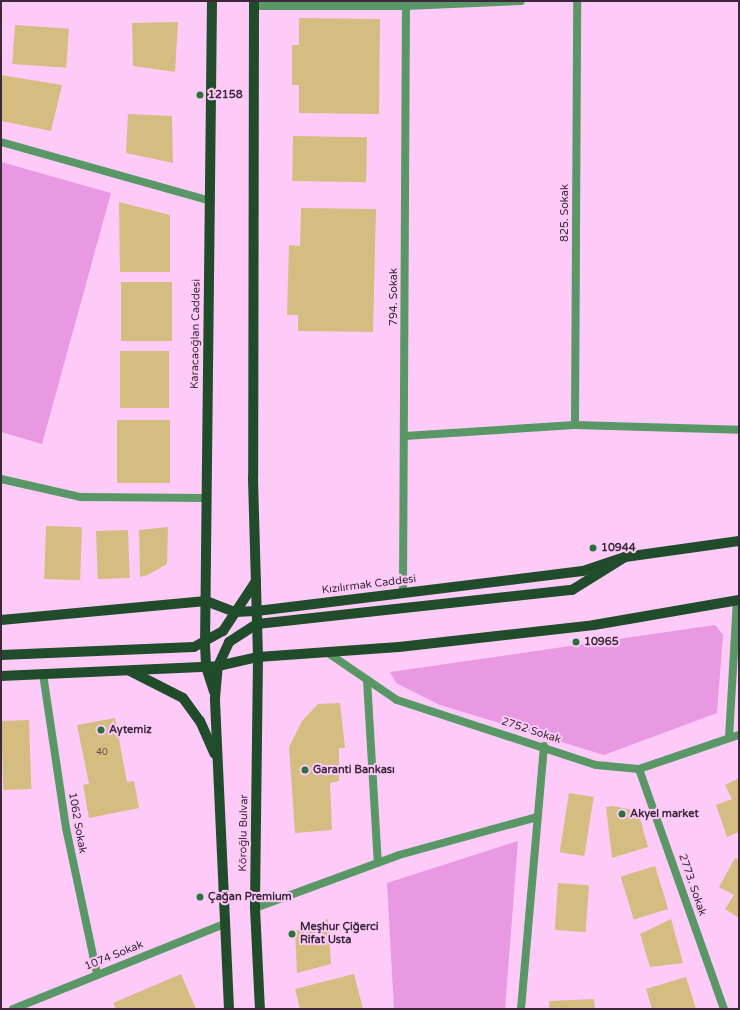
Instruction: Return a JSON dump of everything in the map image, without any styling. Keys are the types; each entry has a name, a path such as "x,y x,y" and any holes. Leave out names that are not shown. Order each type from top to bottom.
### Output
{"main road":[{"name":"Karacaoğlan Caddesi","path":"212,1 211,201 205,498 205,641 206,667 216,698"},
{"path":"254,4 253,478 258,657"},
{"name":"Kızılırmak Caddesi","path":"1,620 206,601 235,612 257,611 583,571 625,557 739,540"},
{"path":"216,698 218,666 229,642 257,624 572,590 625,557"},
{"path":"1,655 194,648 223,631 256,581"},
{"path":"1,676 218,666 258,657 328,653 594,625 738,600"},
{"name":"Köroğlu Bulvar","path":"258,657 255,908 260,1009"},
{"path":"128,670 183,698 200,721 217,758"},
{"name":"Köroğlu Bulvar","path":"216,698 217,758 228,1009"}],"street":[{"path":"254,4 406,4 521,1"},
{"name":"825. Sokak","path":"575,425 577,1"},
{"name":"794. Sokak","path":"403,592 405,436 406,4"},
{"path":"1,142 211,201"},
{"path":"405,436 575,425 739,430"},
{"path":"1,479 81,497 205,498"},
{"path":"729,738 738,600"},
{"name":"2752 Sokak","path":"328,653 397,700 544,746 596,765 639,769 739,735"},
{"name":"1062 Sokak","path":"43,674 66,828 97,974"},
{"path":"367,680 378,862"},
{"path":"521,1009 544,746"},
{"name":"2773. Sokak","path":"639,769 724,1009"},
{"path":"255,908 378,862 537,817"},
{"name":"1074 Sokak","path":"13,1009 224,924"}],"shaded area":[{"path":"1,162 111,193 42,444 1,432"},
{"path":"715,625 723,635 717,713 604,755 440,705 396,683 390,672"},
{"path":"518,841 505,1009 394,1009 387,883"}],"building":[{"path":"299,18 380,19 379,114 299,113 299,85 292,85 292,45 299,45"},
{"path":"178,22 175,72 133,66 132,23"},
{"path":"15,25 69,29 66,68 12,64"},
{"path":"1,75 62,85 51,131 1,121"},
{"path":"128,114 172,116 173,163 126,153"},
{"path":"293,136 367,137 366,182 292,181"},
{"path":"119,202 170,215 170,272 120,272"},
{"path":"301,208 376,209 373,332 298,331 298,315 287,315 289,245 300,246"},
{"path":"121,282 172,282 172,341 121,341"},
{"path":"120,351 169,351 169,408 120,408"},
{"path":"117,420 170,420 170,483 117,483"},
{"path":"46,526 82,527 80,580 44,579"},
{"path":"168,527 167,564 148,575 140,577 139,530"},
{"path":"128,530 130,578 98,579 96,531"},
{"path":"340,703 345,748 339,748 339,781 330,783 332,830 295,833 289,747 302,721 318,704"},
{"path":"115,718 127,782 134,781 139,808 89,818 83,785 89,784 77,725"},
{"path":"29,720 31,789 3,790 1,721"},
{"path":"739,778 739,832 727,837 716,805 732,799 725,785"},
{"path":"569,793 594,797 584,856 560,852"},
{"path":"613,806 638,811 648,847 612,858 606,807"},
{"path":"735,858 739,860 739,918 725,909 734,895 719,887"},
{"path":"655,866 668,909 634,920 621,877"},
{"path":"558,883 589,885 586,932 555,930"},
{"path":"328,919 331,964 297,973 295,931"},
{"path":"671,919 683,963 650,967 640,934"},
{"path":"181,974 196,1009 116,1009 113,1003"},
{"path":"354,974 363,1009 300,1009 295,989"},
{"path":"686,977 696,1009 652,1009 646,989"},
{"path":"594,999 595,1009 549,1009 549,1001"}],"place":[{"name":"12158","path":"200,95"},
{"name":"10944","path":"593,548"},
{"name":"10965","path":"576,642"},
{"name":"Aytemiz","path":"101,730"},
{"name":"Garanti Bankası","path":"305,770"},
{"name":"Akyel market","path":"622,814"},
{"name":"Çağan Premium","path":"200,897"},
{"name":"Meşhur Çiğerci Rifat Usta","path":"292,934"}]}
